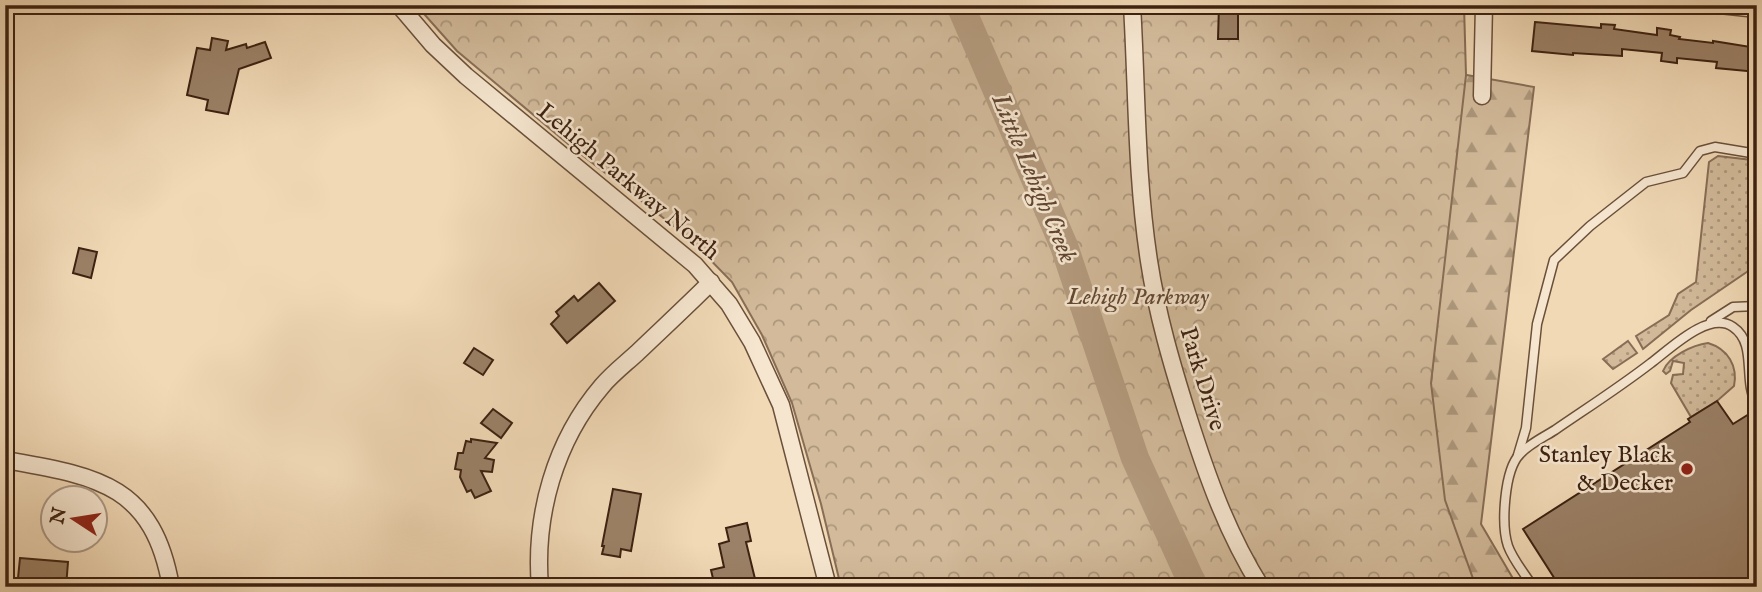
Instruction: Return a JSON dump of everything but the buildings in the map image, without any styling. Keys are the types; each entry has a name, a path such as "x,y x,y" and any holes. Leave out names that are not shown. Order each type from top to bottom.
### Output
{"street":[{"name":"Lehigh Parkway North","path":"399,5 466,76 695,265 729,304 752,342 781,405 828,587"},
{"name":"Park Drive","path":"1132,5 1142,205 1159,314 1211,488 1230,531 1261,587"},
{"path":"1482,96 1484,5"},
{"path":"1720,5 1757,9"},
{"path":"540,587 539,541 543,512 550,484 571,431 603,384 711,282"},
{"path":"5,460 80,474 119,493 143,516 158,538 166,558 171,587"}],"lane":[{"path":"1533,587 1508,547 1503,517 1507,483 1526,428 1537,324 1554,260 1590,226 1646,183 1683,173 1700,151 1715,147 1757,154"},
{"path":"1518,455 1702,326 1733,307 1757,306"},
{"path":"1702,326 1718,322 1731,325 1743,337 1748,356 1750,394 1757,405"}],"green space":[{"name":"Lehigh Parkway","path":"416,5 1464,5 1466,75 1431,383 1445,500 1476,587 841,587 792,403 762,335 732,282 688,237 573,148 457,51"},
{"path":"1461,74 1534,87 1481,524 1518,587 1270,587 1431,383"},
{"path":"1718,156 1752,160 1755,166 1757,265 1691,310 1643,349 1636,336 1669,315 1678,294 1696,282 1709,162"},
{"path":"1628,341 1637,353 1613,369 1603,359"},
{"path":"1708,343 1721,349 1730,359 1734,386 1717,401 1691,417 1671,383 1673,375 1683,374 1684,363 1673,361 1670,371 1666,374 1663,371 1670,361 1682,352"}],"waterway":[{"name":"Little Lehigh Creek","path":"960,5 1064,246 1135,458 1194,587"}],"place":[{"name":"Stanley Black & Decker","path":"1687,469"}]}
